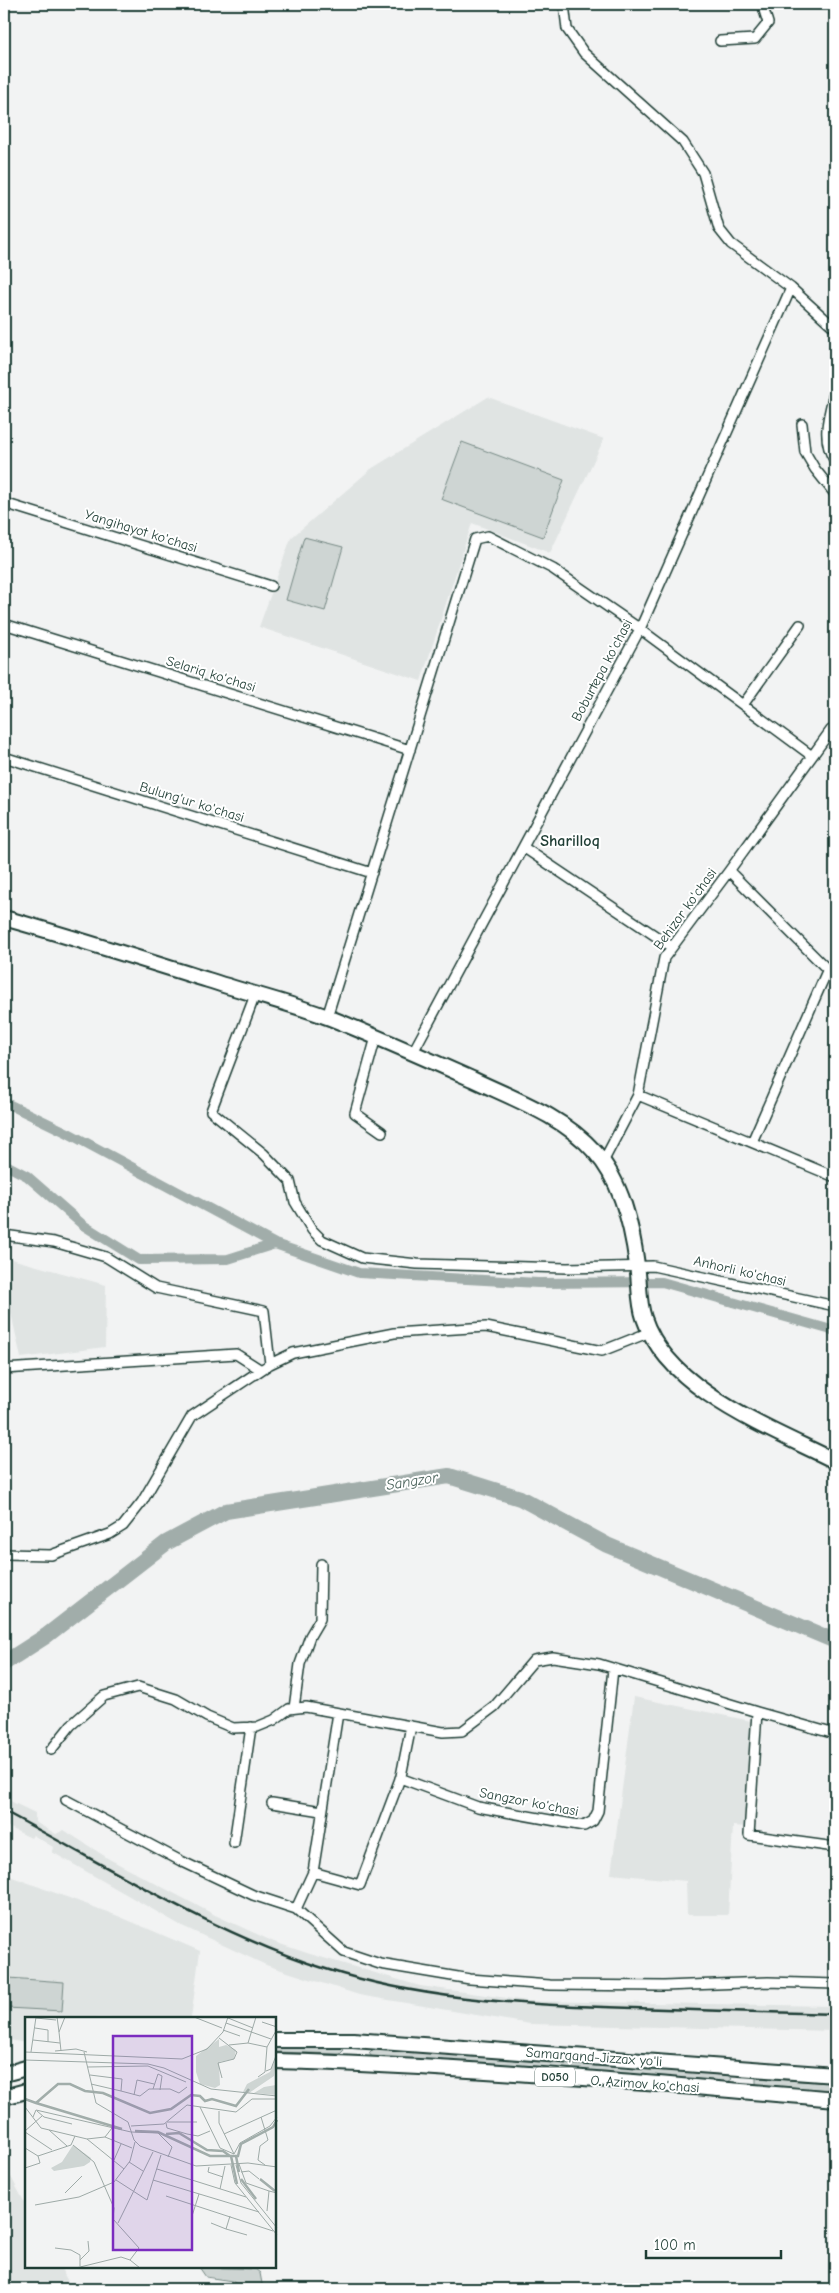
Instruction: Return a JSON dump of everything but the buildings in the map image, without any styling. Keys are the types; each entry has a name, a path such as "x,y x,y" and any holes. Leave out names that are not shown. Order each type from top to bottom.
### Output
{"main road":[{"path":"4,918 327,1017 413,1052 552,1118 584,1141 603,1162 622,1200 638,1266 640,1304 650,1332 668,1360 693,1383 750,1418 835,1461"},
{"name":"D050","path":"276,2040 353,2040"},
{"path":"352,2063 358,2060 362,2053 361,2048 353,2040"},
{"name":"Samarqand-Jizzax yo'li","path":"353,2040 835,2075"},
{"name":"O. Azimov ko'chasi","path":"276,2061 352,2063 835,2099"},
{"path":"4,2074 25,2068"},
{"path":"756,2092 749,2086 747,2080 749,2074 758,2069"},
{"path":"4,2097 25,2091"}],"street":[{"path":"564,4 567,29 584,53 683,142 703,173 720,229 731,244 791,288 835,328"},
{"path":"720,41 755,39 768,23 762,4"},
{"name":"Boburtepa ko'chasi","path":"413,1052 640,629 791,288"},
{"path":"835,390 826,428 831,455 835,461"},
{"path":"802,424 805,452 815,469 835,494"},
{"name":"Yangihayot ko'chasi","path":"4,503 271,586"},
{"path":"327,1017 475,539 488,536 553,569 640,629 812,756"},
{"name":"Selariq ko'chasi","path":"4,624 410,750"},
{"path":"743,705 800,625"},
{"name":"Behizor ko'chasi","path":"603,1162 638,1095 664,958 730,871 831,730 835,728"},
{"name":"Bulung'ur ko'chasi","path":"4,758 372,873"},
{"path":"523,847 672,947"},
{"path":"730,871 835,977"},
{"path":"752,1142 827,971"},
{"name":"Anhorli ko'chasi","path":"255,994 211,1111 264,1154 290,1181 295,1202 312,1230 322,1240 362,1258 417,1264 567,1268 653,1266 835,1306"},
{"path":"376,1037 356,1113 382,1132"},
{"path":"638,1095 835,1177"},
{"path":"4,1235 54,1242 106,1257 156,1288 264,1312 270,1364"},
{"path":"4,1554 51,1555 110,1534 123,1526 142,1502 192,1416 270,1364 293,1353 394,1333 486,1327 602,1351 650,1332"},
{"path":"4,1369 236,1354 261,1370"},
{"path":"294,1708 300,1664 310,1636 320,1619 321,1564"},
{"path":"51,1750 71,1725 104,1696 138,1687 176,1699 207,1717 233,1728 251,1727 274,1720 290,1708 306,1707 443,1732 462,1731 494,1707 534,1660 553,1657 612,1668 835,1734"},
{"name":"Sangzor ko'chasi","path":"400,1778 478,1807 584,1826 593,1821 598,1811 612,1668"},
{"path":"756,1712 749,1835 835,1847"},
{"path":"296,1909 313,1872 338,1713"},
{"path":"313,1872 360,1885 400,1778 411,1726"},
{"path":"234,1843 251,1727"},
{"path":"66,1800 181,1861 253,1895 296,1909 344,1952 380,1964 470,1979 550,1985 664,1986 768,1982 835,1984"},
{"path":"272,1804 322,1811"}],"shaded area":[{"path":"488,397 604,439 550,553 472,523 421,681 259,627 291,538 371,469"},
{"path":"462,442 564,480 543,537 441,499"},
{"path":"304,537 343,547 325,611 286,600"},
{"path":"4,1257 106,1285 105,1347 21,1358 11,1313 4,1313"},
{"path":"634,1697 751,1721 747,1827 733,1826 728,1915 687,1915 686,1881 611,1874"},
{"path":"4,1798 35,1813 35,1822 56,1834 64,1830 109,1859 215,1915 274,1942 420,1986 528,2001 835,2006 835,2031 530,2024 359,1995 266,1965 180,1925 52,1852 53,1847 33,1835 31,1838 4,1825"},
{"path":"4,1874 118,1916 200,1951 191,2017 25,2017 25,2043 4,2039"},
{"path":"9,1978 64,1982 62,2011 7,2008"},
{"path":"276,2044 340,2047 344,2050 340,2054 276,2052"},
{"path":"373,2049 729,2075 732,2079 728,2082 372,2057 369,2053"},
{"path":"756,2078 835,2083 835,2090 758,2085 756,2084"},
{"path":"4,2164 25,2203 25,2268 61,2268 72,2289 4,2289"},
{"path":"200,2268 255,2269 260,2273 263,2289 244,2289 232,2281 206,2277"}],"waterway":[{"path":"4,1102 68,1133 275,1244 359,1273 538,1283 662,1282 835,1331"},
{"path":"4,1164 27,1176 83,1225 139,1260 228,1259 275,1244"},
{"name":"Sangzor","path":"4,1663 46,1636 166,1543 226,1511 449,1476 520,1498 607,1545 835,1641"}],"railway":[{"path":"4,1811 202,1918 285,1954 360,1979 429,1993 498,2001 568,2006 835,2014"}],"district":[{"name":"Sharilloq","path":"570,841"}]}
